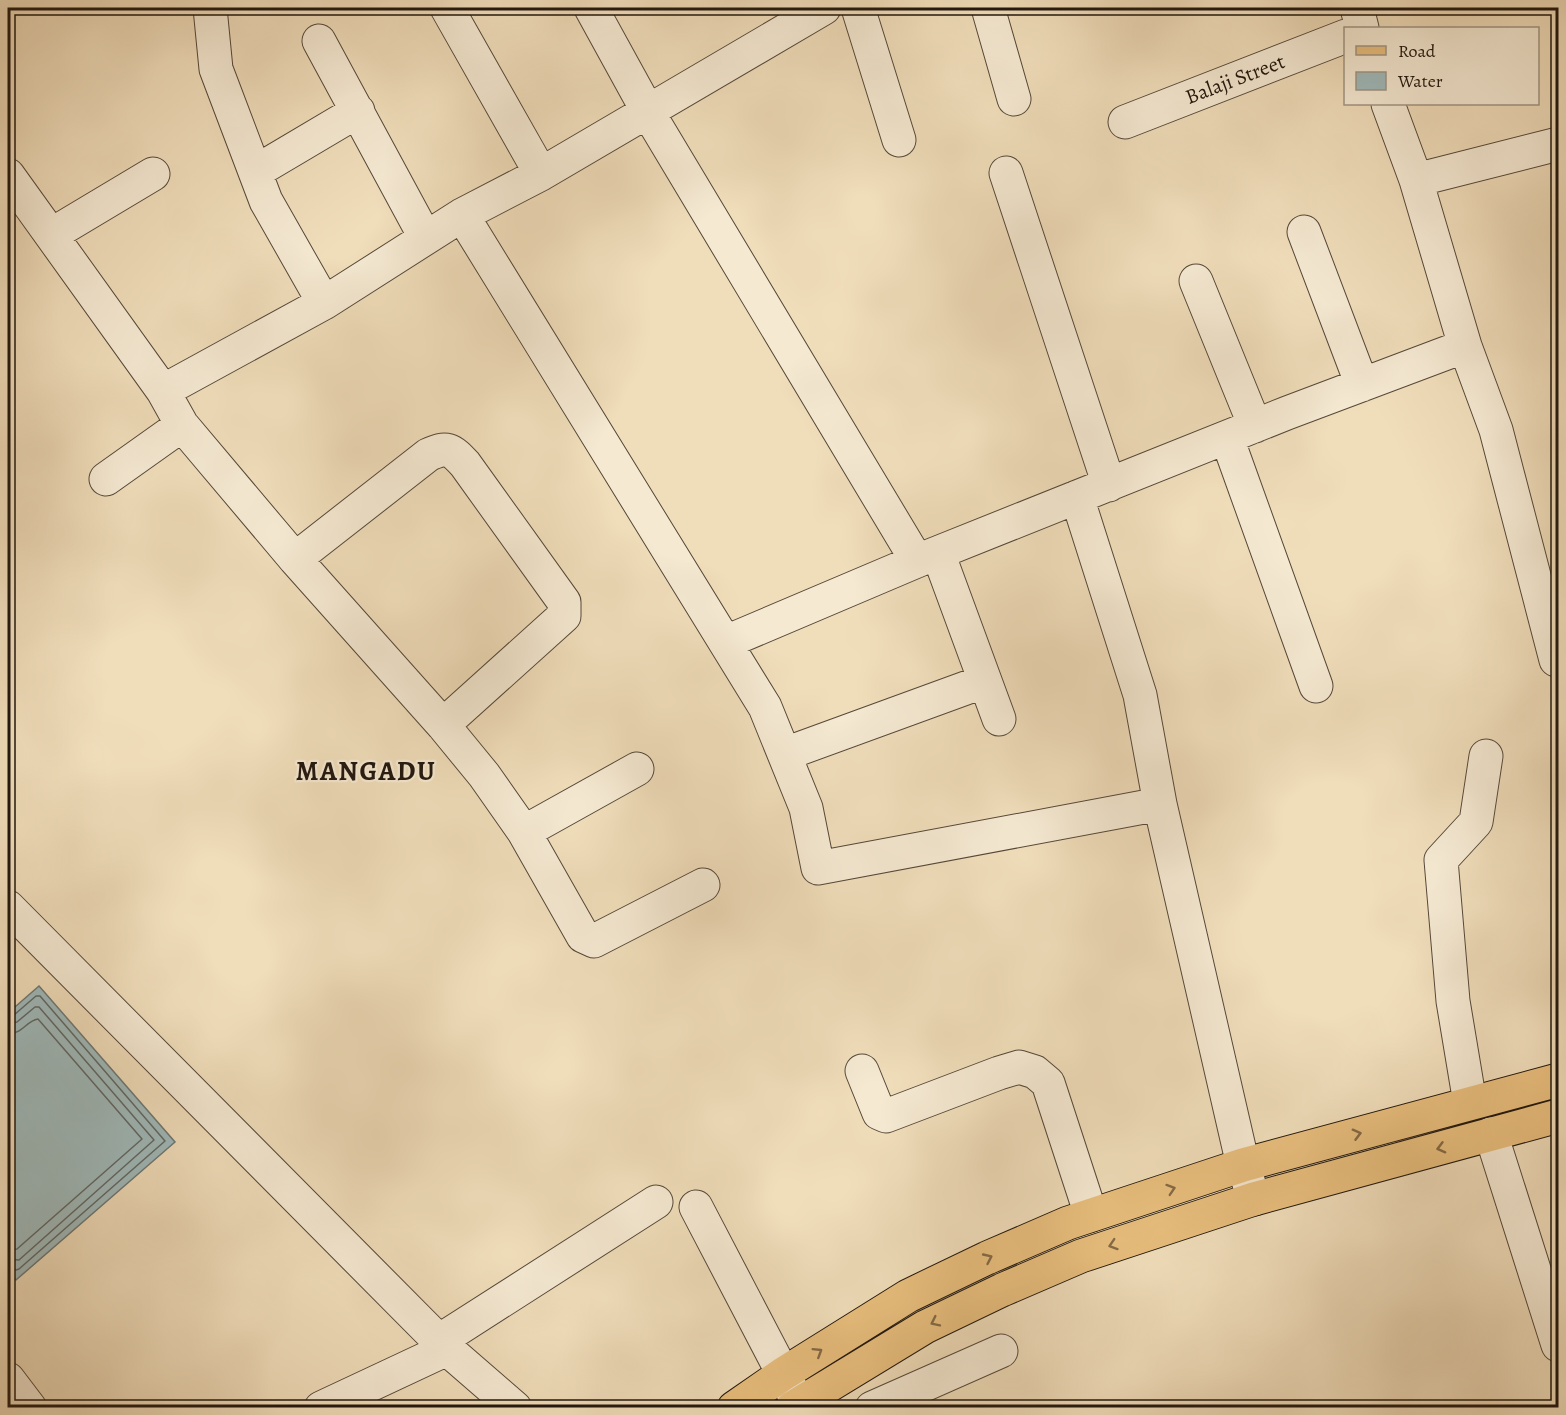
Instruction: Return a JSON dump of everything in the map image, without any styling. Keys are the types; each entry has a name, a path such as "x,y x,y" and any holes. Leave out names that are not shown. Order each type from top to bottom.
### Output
{"main road":[{"path":"734,1407 908,1296 1068,1222 1243,1166 1558,1080"},
{"path":"797,1406 926,1327 1002,1290 1081,1256 1254,1199 1558,1116"}],"street":[{"path":"210,8 216,69 266,201 324,303"},
{"path":"447,8 541,174"},
{"path":"591,8 648,111 927,557 985,681 999,719"},
{"path":"162,391 324,303 462,215 541,174 824,8"},
{"path":"858,8 899,140"},
{"path":"988,8 1014,99"},
{"path":"1357,8 1362,27"},
{"name":"Balaji Street","path":"1125,122 1344,37"},
{"path":"320,41 425,237"},
{"path":"1388,105 1416,180 1465,346 1496,430 1556,660 1558,659"},
{"path":"255,172 358,111"},
{"path":"1416,180 1558,144"},
{"path":"1006,173 1109,485"},
{"path":"51,235 153,174"},
{"path":"8,175 162,391 182,425 295,559 443,725 484,775 524,832 583,936 594,941 703,885"},
{"path":"462,215 765,707 807,808 818,868 1160,804"},
{"path":"1304,231 1362,385"},
{"path":"1196,281 1316,686"},
{"path":"726,642 927,557 1465,346"},
{"path":"106,479 182,425"},
{"path":"295,559 428,455 440,450 453,452 465,464 564,602 564,616 443,725"},
{"path":"1077,497 1140,695 1160,804 1243,1166 1254,1199"},
{"path":"784,754 985,681"},
{"path":"1470,1103 1454,1001 1441,860 1476,822 1486,756"},
{"path":"524,832 637,769"},
{"path":"9,911 443,1345 515,1407"},
{"path":"862,1071 879,1113 886,1116 1019,1067 1035,1072 1048,1083 1091,1215"},
{"path":"1491,1134 1558,1346"},
{"path":"321,1407 443,1345 656,1202"},
{"path":"696,1207 783,1374 797,1406"},
{"path":"872,1407 1001,1351"},
{"path":"8,1379 30,1407"}],"water":[{"path":"39,986 175,1142 16,1280 8,1269 8,1013"}],"district":[{"name":"MANGADU","path":"366,771"}]}
